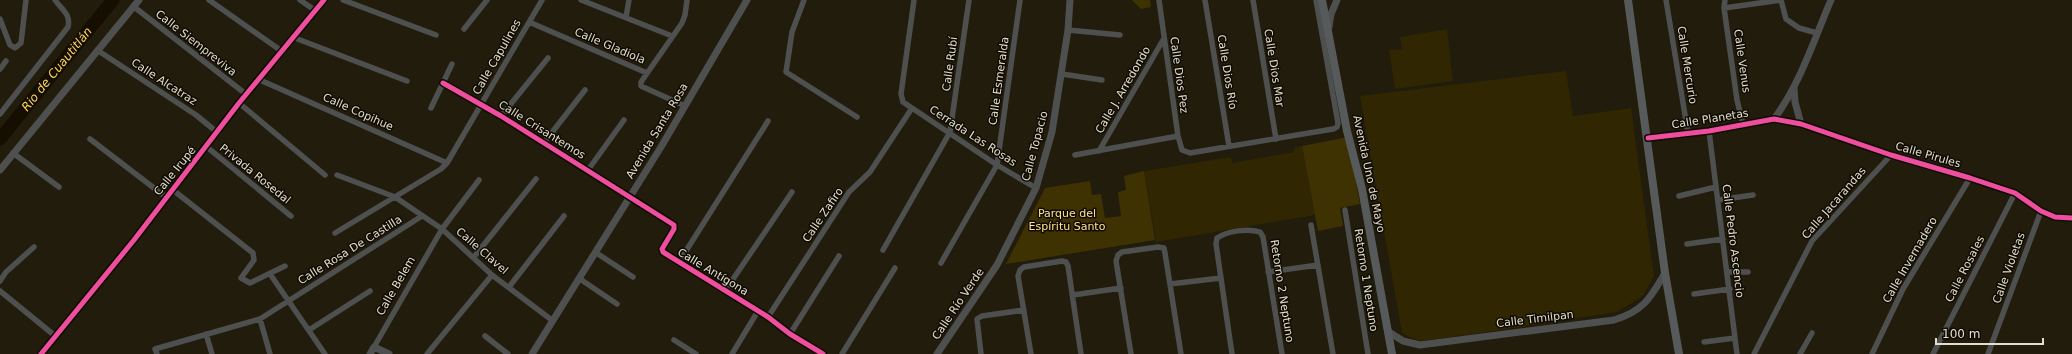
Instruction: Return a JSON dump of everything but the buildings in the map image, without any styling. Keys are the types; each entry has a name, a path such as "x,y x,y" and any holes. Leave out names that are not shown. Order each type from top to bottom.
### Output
{"main road":[{"name":"Avenida Uno de Mayo","path":"1322,0 1329,35 1340,113 1362,190 1392,354"},
{"path":"1628,0 1648,138 1665,273 1679,354"}],"street":[{"path":"0,19 10,45 15,48 20,43 26,0"},
{"path":"0,114 68,27 70,19 67,13 55,0"},
{"path":"0,170 139,0"},
{"path":"209,0 283,52"},
{"path":"300,0 316,11"},
{"name":"Calle Irupé","path":"41,354 54,335 207,148 239,103 295,38 324,0"},
{"path":"343,0 436,35"},
{"path":"464,29 487,0"},
{"name":"Calle Capulines","path":"482,104 542,0"},
{"path":"581,0 672,36"},
{"path":"626,17 629,0"},
{"path":"647,73 684,19 687,0"},
{"name":"Avenida Santa Rosa","path":"532,354 580,279 630,196 662,148 747,0"},
{"path":"804,0 792,32 786,72 857,117"},
{"name":"Cerrada Las Rosas","path":"914,0 901,98 912,108 998,165 1036,188"},
{"name":"Calle Rubí","path":"950,132 969,0"},
{"name":"Calle Esmeralda","path":"998,165 1020,0"},
{"name":"Calle Topacio","path":"997,266 1036,188 1052,132 1068,30 1070,0"},
{"name":"Calle Dios Pez","path":"1159,0 1178,136 1184,152 1190,153 1229,146"},
{"name":"Calle Dios Río","path":"1205,0 1229,146"},
{"name":"Calle Dios Mar","path":"1253,0 1276,139"},
{"path":"1229,146 1333,129 1337,127 1340,113 1316,0"},
{"path":"1329,35 1331,14 1337,0"},
{"name":"Calle Mercurio","path":"1666,0 1688,133"},
{"name":"Calle Venus","path":"1725,0 1724,8 1737,100 1743,124"},
{"path":"1724,8 1781,0 1786,19 1799,28 1817,34"},
{"path":"1774,119 1787,102 1794,88 1831,0"},
{"name":"Calle Siempreviva","path":"134,6 247,95"},
{"name":"Calle Gladiola","path":"529,22 647,73 641,86 685,106"},
{"path":"1068,30 1120,35"},
{"path":"295,38 407,81"},
{"name":"Calle J. Arredondo","path":"1099,151 1164,40"},
{"name":"Calle Alcatraz","path":"97,50 196,115 218,133"},
{"path":"501,116 548,58"},
{"path":"0,69 6,62"},
{"path":"431,108 452,64"},
{"path":"1062,74 1102,80"},
{"name":"Calle Copihue","path":"260,80 447,162"},
{"name":"Calle Crisantemos","path":"443,82 482,104 543,144 630,196"},
{"path":"1794,88 1795,102 1801,124"},
{"path":"543,144 586,90"},
{"path":"239,103 325,175"},
{"name":"Calle Rosa De Castilla","path":"335,233 441,169 447,162 482,104"},
{"name":"Calle Zafiro","path":"768,317 849,192 870,172 912,108"},
{"name":"Calle Planetas","path":"1648,138 1708,131 1774,119"},
{"name":"Calle Pirules","path":"1774,119 1801,124 1891,155 2016,193 2041,211 2054,217 2072,218"},
{"path":"588,170 624,120"},
{"name":"Calle Antígona","path":"679,262 768,121"},
{"name":"Calle Pedro Ascencio","path":"1708,131 1728,272 1737,354"},
{"path":"883,250 950,132"},
{"path":"1075,155 1178,136"},
{"path":"90,139 167,198"},
{"name":"Privada Rosedal","path":"207,148 290,216"},
{"path":"13,153 59,187"},
{"name":"Calle Jacarandas","path":"1754,354 1812,241 1891,155"},
{"path":"941,263 998,165"},
{"name":"Calle Clavel","path":"337,176 395,197 442,229 492,274 553,321"},
{"name":"Calle Invernadero","path":"1872,354 1903,290 1970,178"},
{"path":"474,257 536,179"},
{"name":"Calle Belem","path":"370,354 442,229 479,180"},
{"path":"1679,196 1716,187"},
{"path":"173,190 253,254 254,260 241,278 250,283 285,266"},
{"path":"725,291 792,192"},
{"name":"Calle Rosales","path":"1933,354 2016,193"},
{"path":"1718,200 1753,195"},
{"name":"Calle Antígona","path":"630,196 674,225 674,229 661,251 768,317 790,334 823,354"},
{"name":"Retorno 1 Neptuno","path":"1345,210 1368,354"},
{"name":"Calle Violetas","path":"1988,354 2041,211"},
{"name":"Calle Rosa De Castilla","path":"156,351 206,334 260,319 422,216"},
{"path":"509,287 564,216"},
{"path":"1311,225 1332,354"},
{"name":"Retorno 2 Neptuno","path":"1221,278 1216,244 1217,238 1223,234 1254,230 1260,232 1263,237 1282,354"},
{"path":"1687,244 1723,239"},
{"path":"0,281 6,272 34,247"},
{"path":"1131,354 1116,261 1118,255 1129,251 1158,247 1164,248 1181,354"},
{"path":"595,252 633,276"},
{"path":"790,334 839,256"},
{"path":"1031,354 1018,276 1020,270 1024,267 1066,262 1081,354"},
{"path":"1268,272 1318,265"},
{"name":"Calle Río Verde","path":"937,354 997,266"},
{"path":"842,354 895,268"},
{"path":"1728,272 1748,272"},
{"name":"Calle Timilpan","path":"1389,332 1403,341 1420,345 1614,320 1631,315 1645,304 1665,273"},
{"path":"270,274 326,354"},
{"path":"427,354 492,274"},
{"path":"1170,284 1221,278 1232,354"},
{"path":"580,279 617,304"},
{"path":"1072,295 1121,288"},
{"path":"1694,294 1730,289"},
{"path":"0,291 54,335"},
{"path":"309,330 370,291"},
{"path":"981,354 978,319 982,316 1024,310"},
{"path":"732,354 758,311"},
{"path":"260,319 270,354"},
{"path":"1800,354 1812,333"},
{"path":"206,334 212,354"},
{"path":"485,336 508,354"},
{"path":"1704,342 1735,338"},
{"path":"674,340 696,354"},
{"path":"374,347 389,354"}],"shaded area":[{"path":"1447,29 1453,81 1395,89 1389,50 1402,49 1400,37"},
{"path":"1566,71 1573,116 1631,108 1654,276 1643,296 1617,312 1421,341 1402,333 1360,96"},
{"path":"1302,146 1315,215 1156,242 1144,171 1231,157 1232,163 1294,152 1294,148"}],"green space":[{"path":"1132,0 1150,0 1151,7 1141,9"},
{"path":"1348,137 1360,204 1340,208 1343,226 1318,231 1302,146"},
{"name":"Parque del Espíritu Santo","path":"1144,171 1155,240 1006,264 1045,188 1090,181 1092,195 1101,194 1105,218 1121,216 1118,192 1126,190 1124,176"}],"waterway":[{"name":"Rio de Cuautitlán","path":"0,139 113,0"}],"cycle path":[{"path":"41,354 134,240 239,103 324,0"},
{"path":"443,83 501,116 674,225 674,229 662,249 663,252 768,317 790,334 823,354"},
{"path":"1648,138 1709,131 1774,119 1801,124 1891,155 2015,193 2041,211 2055,217 2072,218"}]}
